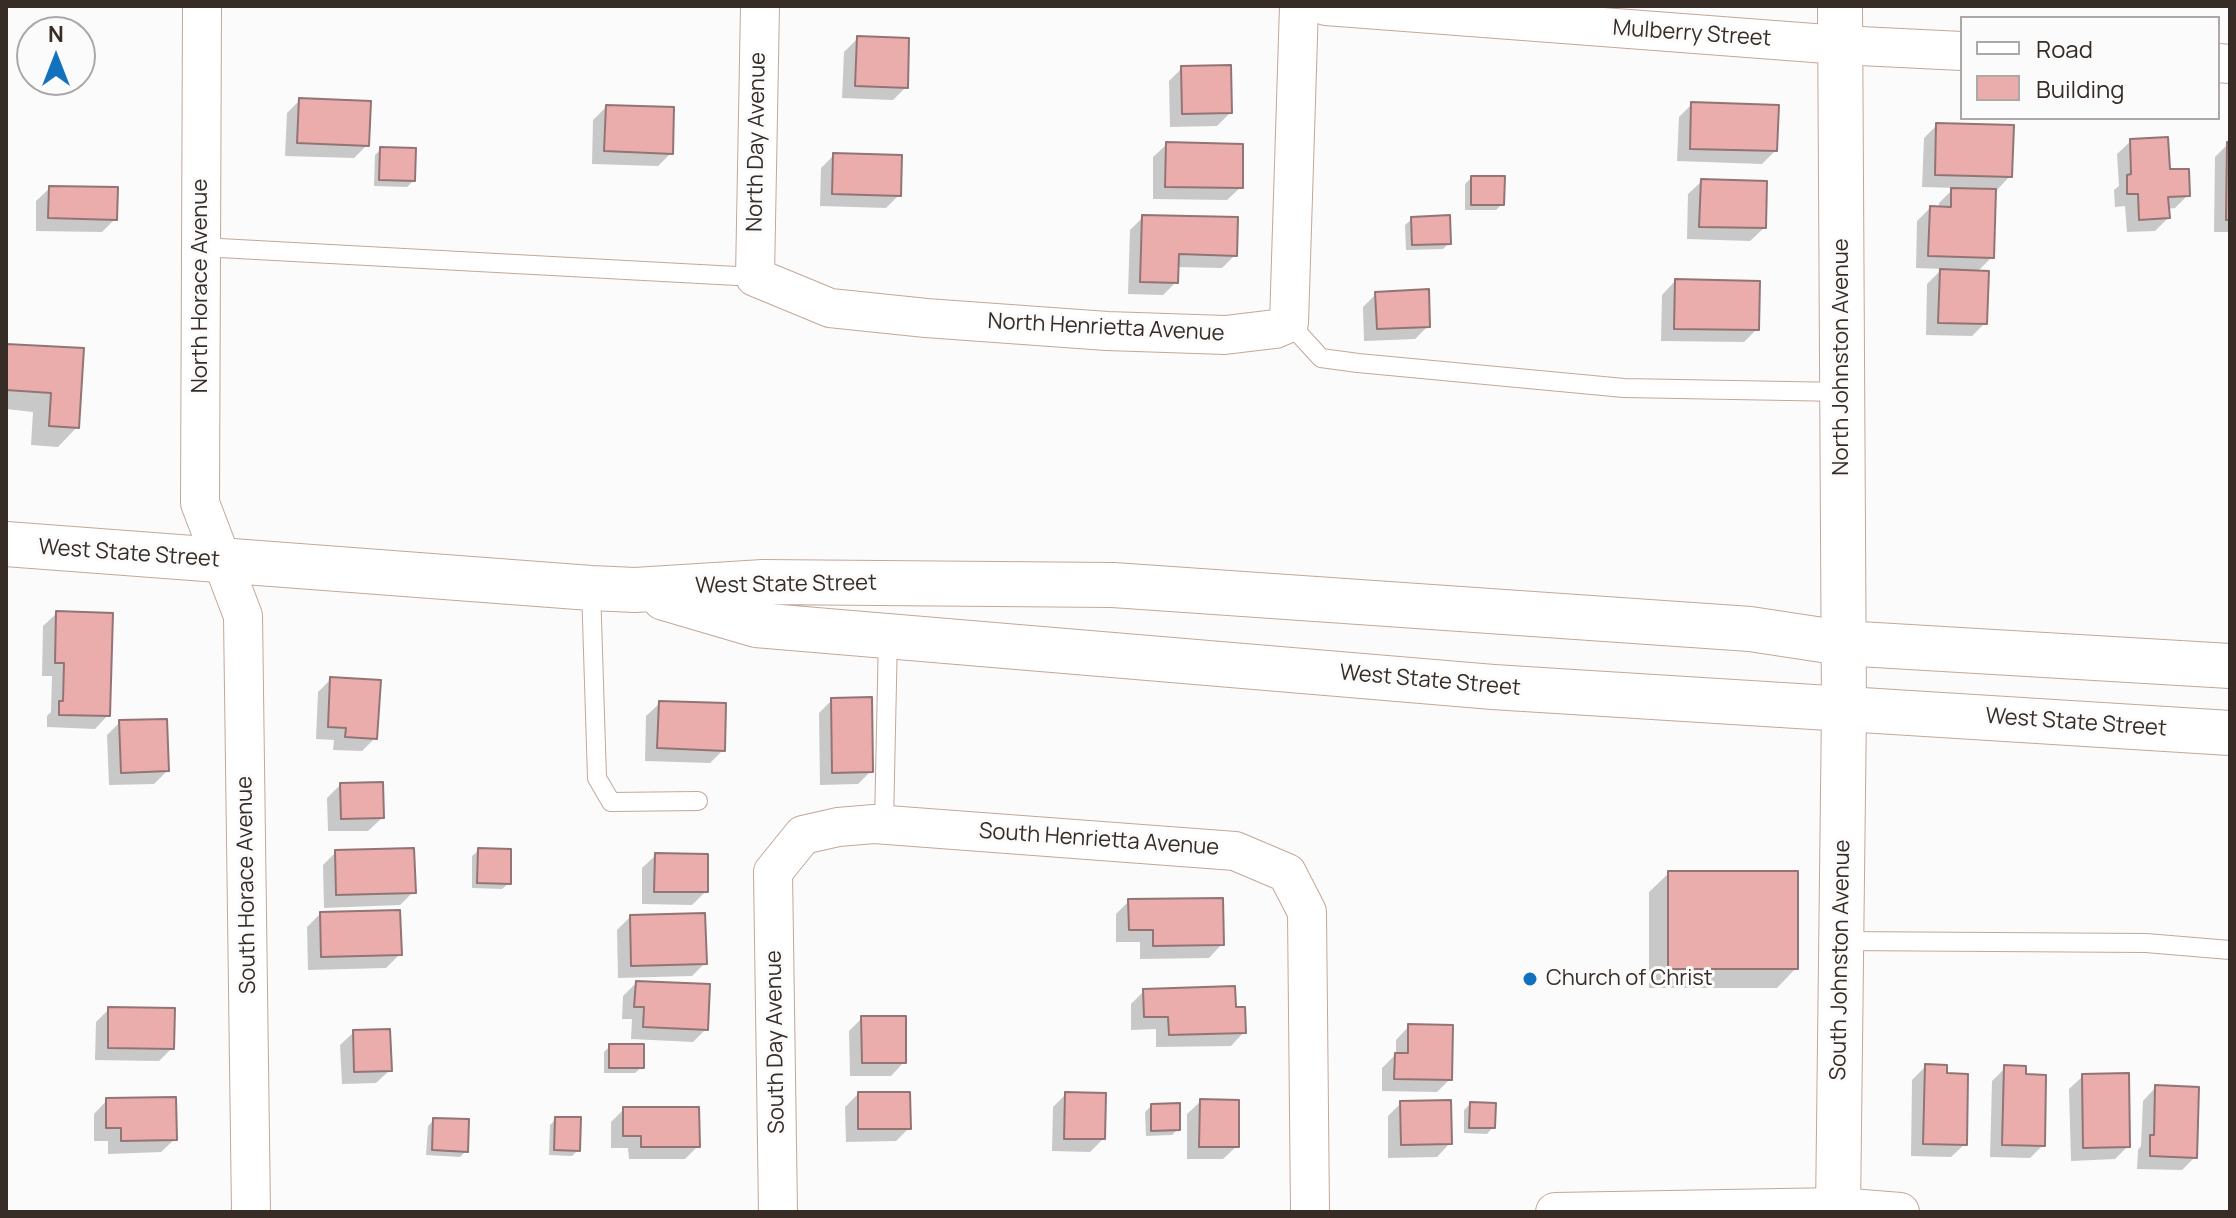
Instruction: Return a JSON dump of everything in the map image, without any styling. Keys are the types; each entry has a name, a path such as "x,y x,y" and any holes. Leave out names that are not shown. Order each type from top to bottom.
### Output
{"main road":[{"name":"North Johnston Avenue","path":"1840,26 1844,708"},
{"name":"West State Street","path":"6,544 635,590 763,582 1113,585 1750,629 1842,643 2230,666"},
{"name":"West State Street","path":"635,590 756,625 1477,686 2230,733"},
{"name":"South Johnston Avenue","path":"1838,1210 1844,708"}],"street":[{"name":"North Horace Avenue","path":"202,6 200,503 224,561"},
{"name":"North Day Avenue","path":"755,277 760,6"},
{"path":"1289,323 1299,6"},
{"name":"Mulberry Street","path":"1326,6 1840,26 1960,51"},
{"name":"North Henrietta Avenue","path":"755,277 830,308 926,318 1107,331 1225,335 1275,329 1289,323"},
{"name":"South Horace Avenue","path":"224,561 243,616 251,1212"},
{"name":"South Henrietta Avenue","path":"773,872 803,835 838,827 884,824 1235,851 1287,873 1307,912 1310,1212"},
{"name":"South Day Avenue","path":"773,872 778,1212"},
{"path":"1555,1212 1900,1212"}],"lane":[{"path":"201,247 755,277"},
{"path":"1289,323 1321,358 1358,363 1624,388 1842,392"},
{"path":"591,588 597,778 611,802 698,801"},
{"path":"884,824 888,635"},
{"path":"1841,941 2146,943 2230,950"}],"building":[{"path":"857,36 909,38 908,88 855,86"},
{"path":"1231,65 1232,113 1182,114 1181,66"},
{"path":"299,98 371,101 369,146 297,143"},
{"path":"1691,102 1779,105 1777,151 1690,149"},
{"path":"606,105 674,107 673,154 604,151"},
{"path":"1936,123 2014,125 2012,177 1935,175"},
{"path":"2168,137 2170,169 2189,169 2190,196 2168,197 2170,218 2139,220 2138,194 2127,194 2127,175 2131,174 2130,139"},
{"path":"1166,142 1243,144 1243,188 1165,187"},
{"path":"2227,142 2230,142 2230,220 2226,220"},
{"path":"380,147 416,148 415,181 379,180"},
{"path":"833,153 902,155 901,196 832,194"},
{"path":"1471,176 1505,176 1504,205 1471,205"},
{"path":"1701,179 1767,181 1766,228 1699,227"},
{"path":"49,186 118,187 117,220 48,218"},
{"path":"1951,188 1996,189 1994,258 1928,256 1930,206 1951,207"},
{"path":"1142,215 1238,217 1237,256 1179,254 1178,283 1140,282"},
{"path":"1450,215 1451,244 1412,245 1411,217"},
{"path":"1940,269 1989,271 1987,324 1938,323"},
{"path":"1675,279 1760,281 1759,330 1674,329"},
{"path":"1429,289 1430,327 1377,329 1375,292"},
{"path":"6,344 84,348 79,428 49,426 51,393 6,390"},
{"path":"56,611 113,613 110,716 59,715 59,701 63,701 64,663 55,663"},
{"path":"330,677 381,680 377,739 345,737 346,728 328,727"},
{"path":"872,697 873,772 832,773 831,698"},
{"path":"659,701 726,703 725,751 657,748"},
{"path":"167,719 169,771 121,773 119,720"},
{"path":"383,782 384,818 341,819 340,783"},
{"path":"414,848 416,893 336,895 335,850"},
{"path":"478,848 511,849 511,884 477,883"},
{"path":"655,853 708,854 708,892 654,892"},
{"path":"1668,871 1798,871 1798,969 1668,969"},
{"path":"1223,898 1224,945 1153,946 1153,930 1129,930 1128,899"},
{"path":"400,910 402,955 321,957 320,912"},
{"path":"705,913 707,964 631,966 630,915"},
{"path":"636,981 710,984 708,1030 643,1027 644,1007 634,1007"},
{"path":"1235,986 1236,1007 1245,1007 1246,1033 1169,1035 1168,1017 1144,1017 1143,989"},
{"path":"108,1007 175,1008 174,1049 108,1048"},
{"path":"861,1016 906,1016 906,1063 862,1063"},
{"path":"1408,1024 1453,1025 1452,1080 1394,1079 1395,1053 1408,1053"},
{"path":"390,1029 392,1071 354,1072 353,1030"},
{"path":"609,1044 644,1044 644,1068 609,1068"},
{"path":"1925,1064 1947,1065 1947,1073 1968,1074 1967,1145 1923,1144"},
{"path":"2004,1065 2026,1066 2026,1074 2046,1075 2045,1146 2002,1145"},
{"path":"2129,1073 2130,1147 2083,1148 2082,1074"},
{"path":"2155,1085 2199,1087 2197,1158 2150,1156 2150,1135 2154,1135"},
{"path":"858,1092 910,1092 911,1129 858,1129"},
{"path":"1065,1092 1106,1093 1105,1139 1064,1139"},
{"path":"176,1097 177,1140 121,1141 121,1128 106,1128 106,1098"},
{"path":"1200,1099 1239,1100 1239,1147 1199,1147"},
{"path":"1451,1100 1452,1144 1401,1145 1400,1101"},
{"path":"1470,1102 1496,1103 1495,1128 1469,1128"},
{"path":"1180,1103 1180,1130 1151,1131 1151,1104"},
{"path":"623,1107 699,1107 700,1147 641,1147 641,1136 623,1136"},
{"path":"555,1117 581,1117 580,1151 554,1150"},
{"path":"433,1118 469,1119 468,1152 432,1150"}],"place":[{"name":"Church of Christ","path":"1530,979"}]}
